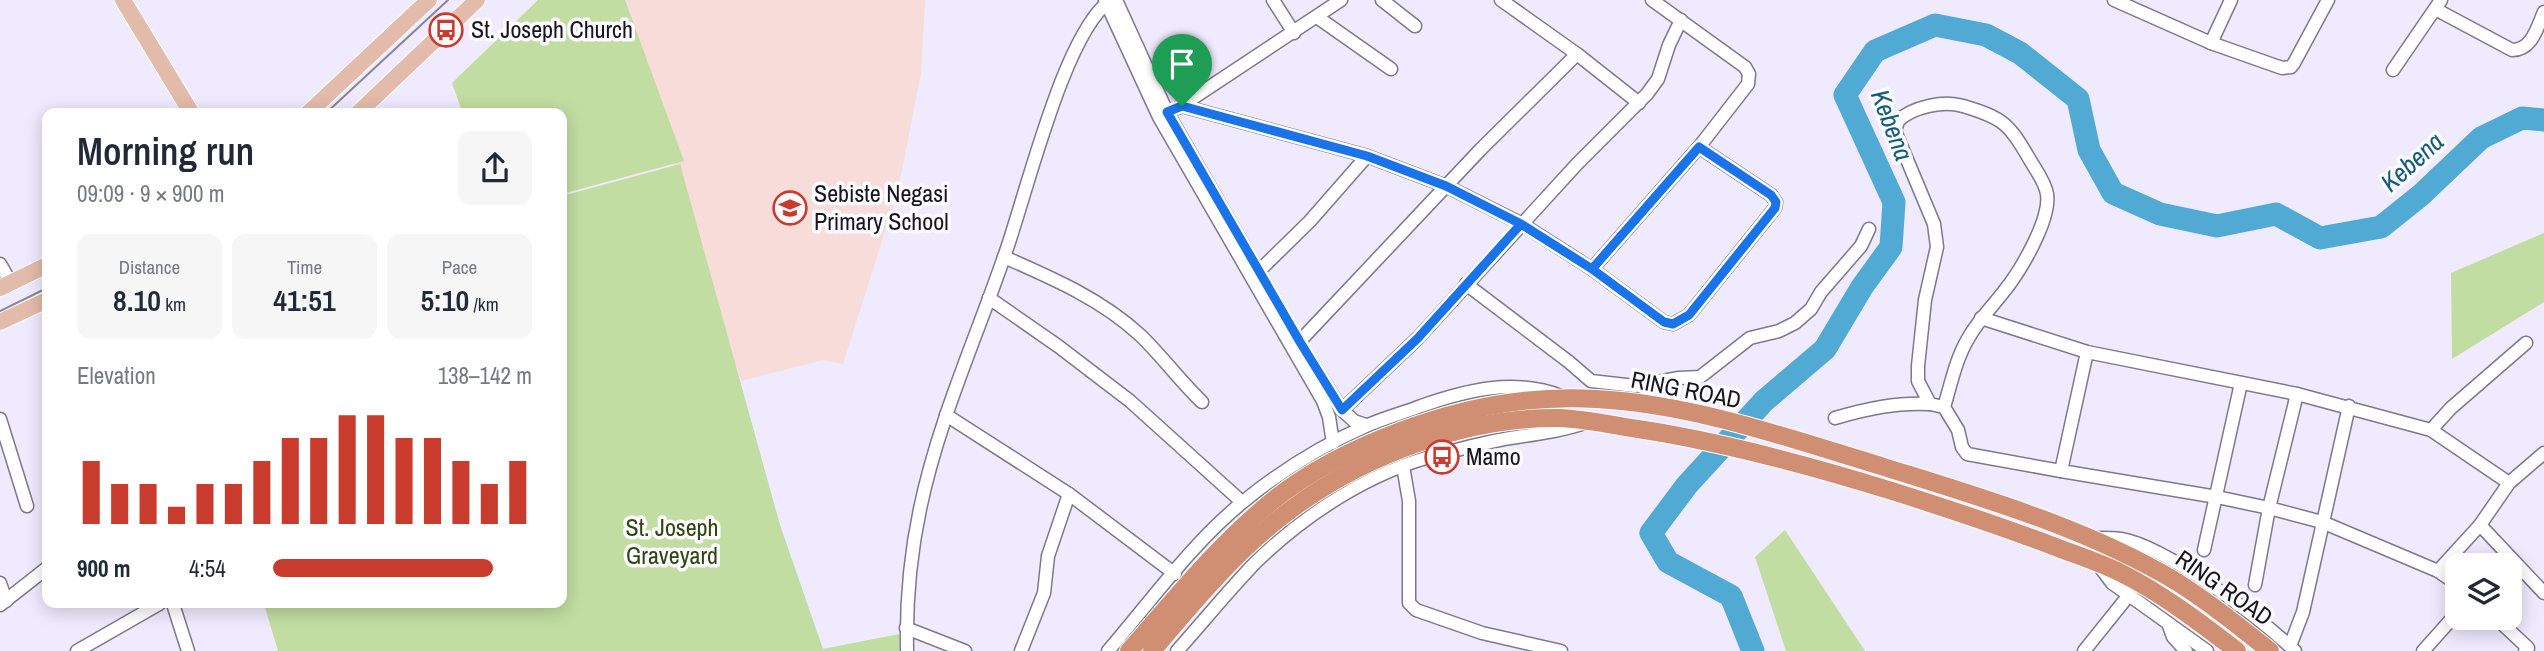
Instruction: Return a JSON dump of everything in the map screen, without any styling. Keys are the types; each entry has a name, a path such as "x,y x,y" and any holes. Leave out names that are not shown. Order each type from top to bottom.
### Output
{"highway":[{"name":"RING ROAD","path":"1129,651 1214,554 1274,500 1348,453 1437,417 1492,405 1568,398 1639,403 1735,423 1958,490 2123,553 2208,603 2270,651"},
{"name":"RING ROAD","path":"1152,651 1214,578 1290,510 1323,487 1369,463 1415,444 1468,429 1559,418 1733,446 1951,510 2097,563 2147,587 2237,651"}],"main road":[{"path":"123,0 188,108"},
{"path":"313,108 429,0"},
{"path":"363,108 477,0"},
{"path":"5,285 42,267"},
{"path":"0,322 42,302"}],"street":[{"path":"1273,0 1294,33"},
{"path":"1163,115 1182,106 1317,18 1340,0"},
{"path":"1382,0 1415,26"},
{"path":"1502,0 1639,103"},
{"path":"1592,269 1699,147 1748,84 1749,74 1736,60 1681,20 1668,4 1652,0"},
{"path":"2117,0 2211,43 2282,68 2291,66 2328,0"},
{"path":"2211,43 2231,0"},
{"path":"907,651 910,563 918,518 946,415 1004,257 1064,74 1078,43 1109,1 1163,115 1323,401 1329,417 1333,443"},
{"path":"2393,70 2439,5 2512,50 2526,46 2544,12"},
{"path":"1317,18 1391,69"},
{"path":"1342,410 1418,338 1521,224 1639,103 1658,79 1681,20"},
{"path":"1300,342 1446,186 1577,54"},
{"path":"1930,404 1918,381 1918,366 1925,300 1937,247 1934,224 1895,131 1898,121 1914,110 1956,103 1993,116 2008,125 2018,138 2047,192 2043,221 2029,250 2006,289 1981,318 1961,350 1944,407"},
{"path":"1182,106 1367,156 1446,186 1521,224 1592,269 1664,322 1673,324 1689,315 1775,208 1776,202 1771,195 1699,147"},
{"path":"1163,115 1342,410 1354,421 1366,425"},
{"path":"1259,271 1310,221 1367,156"},
{"path":"1466,284 1591,381 1635,386 1700,377 1750,338 1779,331 1795,323 1811,309 1821,292 1861,246 1869,229"},
{"path":"1004,257 1086,295 1105,308 1139,334 1202,402"},
{"path":"0,264 5,285"},
{"path":"989,298 1059,346 1130,401 1242,502"},
{"path":"1981,318 2087,352 2297,394 2431,429 2509,483"},
{"path":"2431,429 2451,408 2526,343"},
{"path":"2061,471 2087,352"},
{"path":"2204,550 2241,383"},
{"path":"1108,651 1206,537 1242,502 1277,476 1333,443 1366,425 1466,392 1504,386 1537,388 1568,398"},
{"path":"2255,585 2269,508 2297,394"},
{"path":"1835,418 1898,404 1944,407 1958,430 1962,447 1967,454 2269,508 2322,522 2445,576"},
{"path":"2088,538 2121,539 2163,556 2203,580 2293,648 2349,406"},
{"path":"946,415 1069,494 1175,573"},
{"path":"0,419 27,506"},
{"path":"1177,651 1255,563 1327,505 1403,466 1434,455 1564,430 1590,421"},
{"path":"2438,571 2480,525 2509,483 2543,457"},
{"path":"1403,466 1409,500 1409,603 1416,610 1482,633 1562,651"},
{"path":"1021,651 1044,593 1048,556 1069,494"},
{"path":"2480,525 2544,593"},
{"path":"2097,563 2112,583 2207,651"},
{"path":"0,583 3,603 42,572"},
{"path":"2090,648 2129,595"},
{"path":"77,651 152,608"},
{"path":"174,608 188,651"},
{"path":"2167,622 2173,637 2186,651"},
{"path":"2423,651 2445,626"},
{"path":"906,628 965,651"},
{"path":"2508,630 2528,650"}],"shaded area":[{"name":"Sebiste Negasi Primary School","path":"621,0 925,0 921,74 898,190 843,364 823,360 741,381"}],"green space":[{"path":"538,0 625,0 684,161 567,193 567,108 461,108 452,83"},
{"name":"St. Joseph Graveyard","path":"680,164 780,525 823,649 899,634 899,651 278,651 265,608 567,608 567,195"},
{"path":"2544,233 2544,302 2452,359 2451,273"},
{"path":"1785,530 1865,651 1786,651 1755,557"}],"waterway":[{"name":"Kebena","path":"1753,651 1731,596 1668,562 1651,533 1687,485 1764,401 1825,349 1862,287 1891,247 1894,202 1845,95 1875,51 1935,25 1986,35 2020,53 2078,99 2089,150 2113,193 2160,214 2217,226 2276,214 2320,238 2381,227 2421,195 2481,138 2522,118 2544,120"}],"tram line":[{"path":"331,108 448,0"},
{"path":"0,311 42,290"}],"place":[{"name":"St. Joseph Church","path":"446,30"},
{"name":"Sebiste Negasi Primary School","path":"790,208"},
{"name":"Mamo","path":"1442,457"}],"route":[{"path":"1182,106 1167,112 1342,410 1418,338 1521,224 1592,269 1699,147 1771,195 1776,202 1775,208 1689,315 1673,324 1664,322 1592,269 1521,224 1446,186 1367,156 1182,106"}]}
